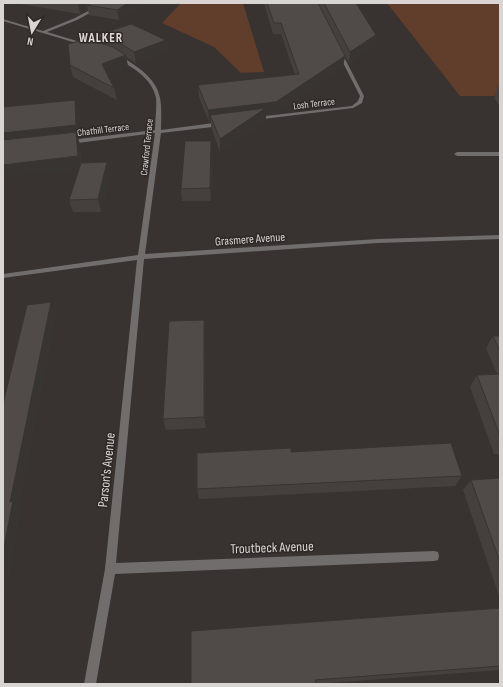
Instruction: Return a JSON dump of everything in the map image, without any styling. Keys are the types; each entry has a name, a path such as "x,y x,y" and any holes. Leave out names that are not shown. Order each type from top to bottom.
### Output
{"street":[{"path":"44,32 76,19 106,3"},
{"path":"3,20 92,47"},
{"name":"Losh Terrace","path":"252,120 353,107 360,102 362,96 335,43"},
{"name":"Crawford Terrace","path":"112,54 141,71 152,82 158,98 158,132 141,257"},
{"path":"158,132 228,123"},
{"name":"Chathill Terrace","path":"65,143 158,132"},
{"path":"457,154 500,154"},
{"name":"Grasmere Avenue","path":"3,276 141,257 378,241 500,237"},
{"name":"Parson's Avenue","path":"90,684 110,569 141,257"},
{"name":"Troutbeck Avenue","path":"110,569 434,556"}],"shaded area":[{"path":"181,3 243,3 264,72 241,73 214,47 162,23"},
{"path":"387,3 500,3 500,96 460,96"}],"building":[{"path":"91,3 128,3 117,10 87,5"},
{"path":"267,3 318,3 345,56 276,102 208,110 198,85 299,74 281,23 274,23"},
{"path":"324,3 356,3 376,35 350,52"},
{"path":"131,24 166,40 134,52 118,42 95,36"},
{"path":"86,39 113,47 126,55 102,64 114,88 70,65 68,44"},
{"path":"75,100 76,125 3,133 3,107"},
{"path":"266,108 220,139 210,115"},
{"path":"76,132 78,156 3,165 3,140"},
{"path":"185,141 211,141 210,188 181,189"},
{"path":"107,162 98,199 69,200 81,163"},
{"path":"51,302 10,502 13,501 3,552 3,404 27,305"},
{"path":"204,320 204,417 163,419 169,321"},
{"path":"493,336 500,336 500,351"},
{"path":"500,374 500,436 477,375"},
{"path":"451,443 462,476 197,489 197,453 291,448 291,452"},
{"path":"500,478 500,562 471,480"},
{"path":"500,608 500,666 315,680 316,684 191,684 191,631"}],"district":[{"name":"WALKER","path":"101,37"}]}
